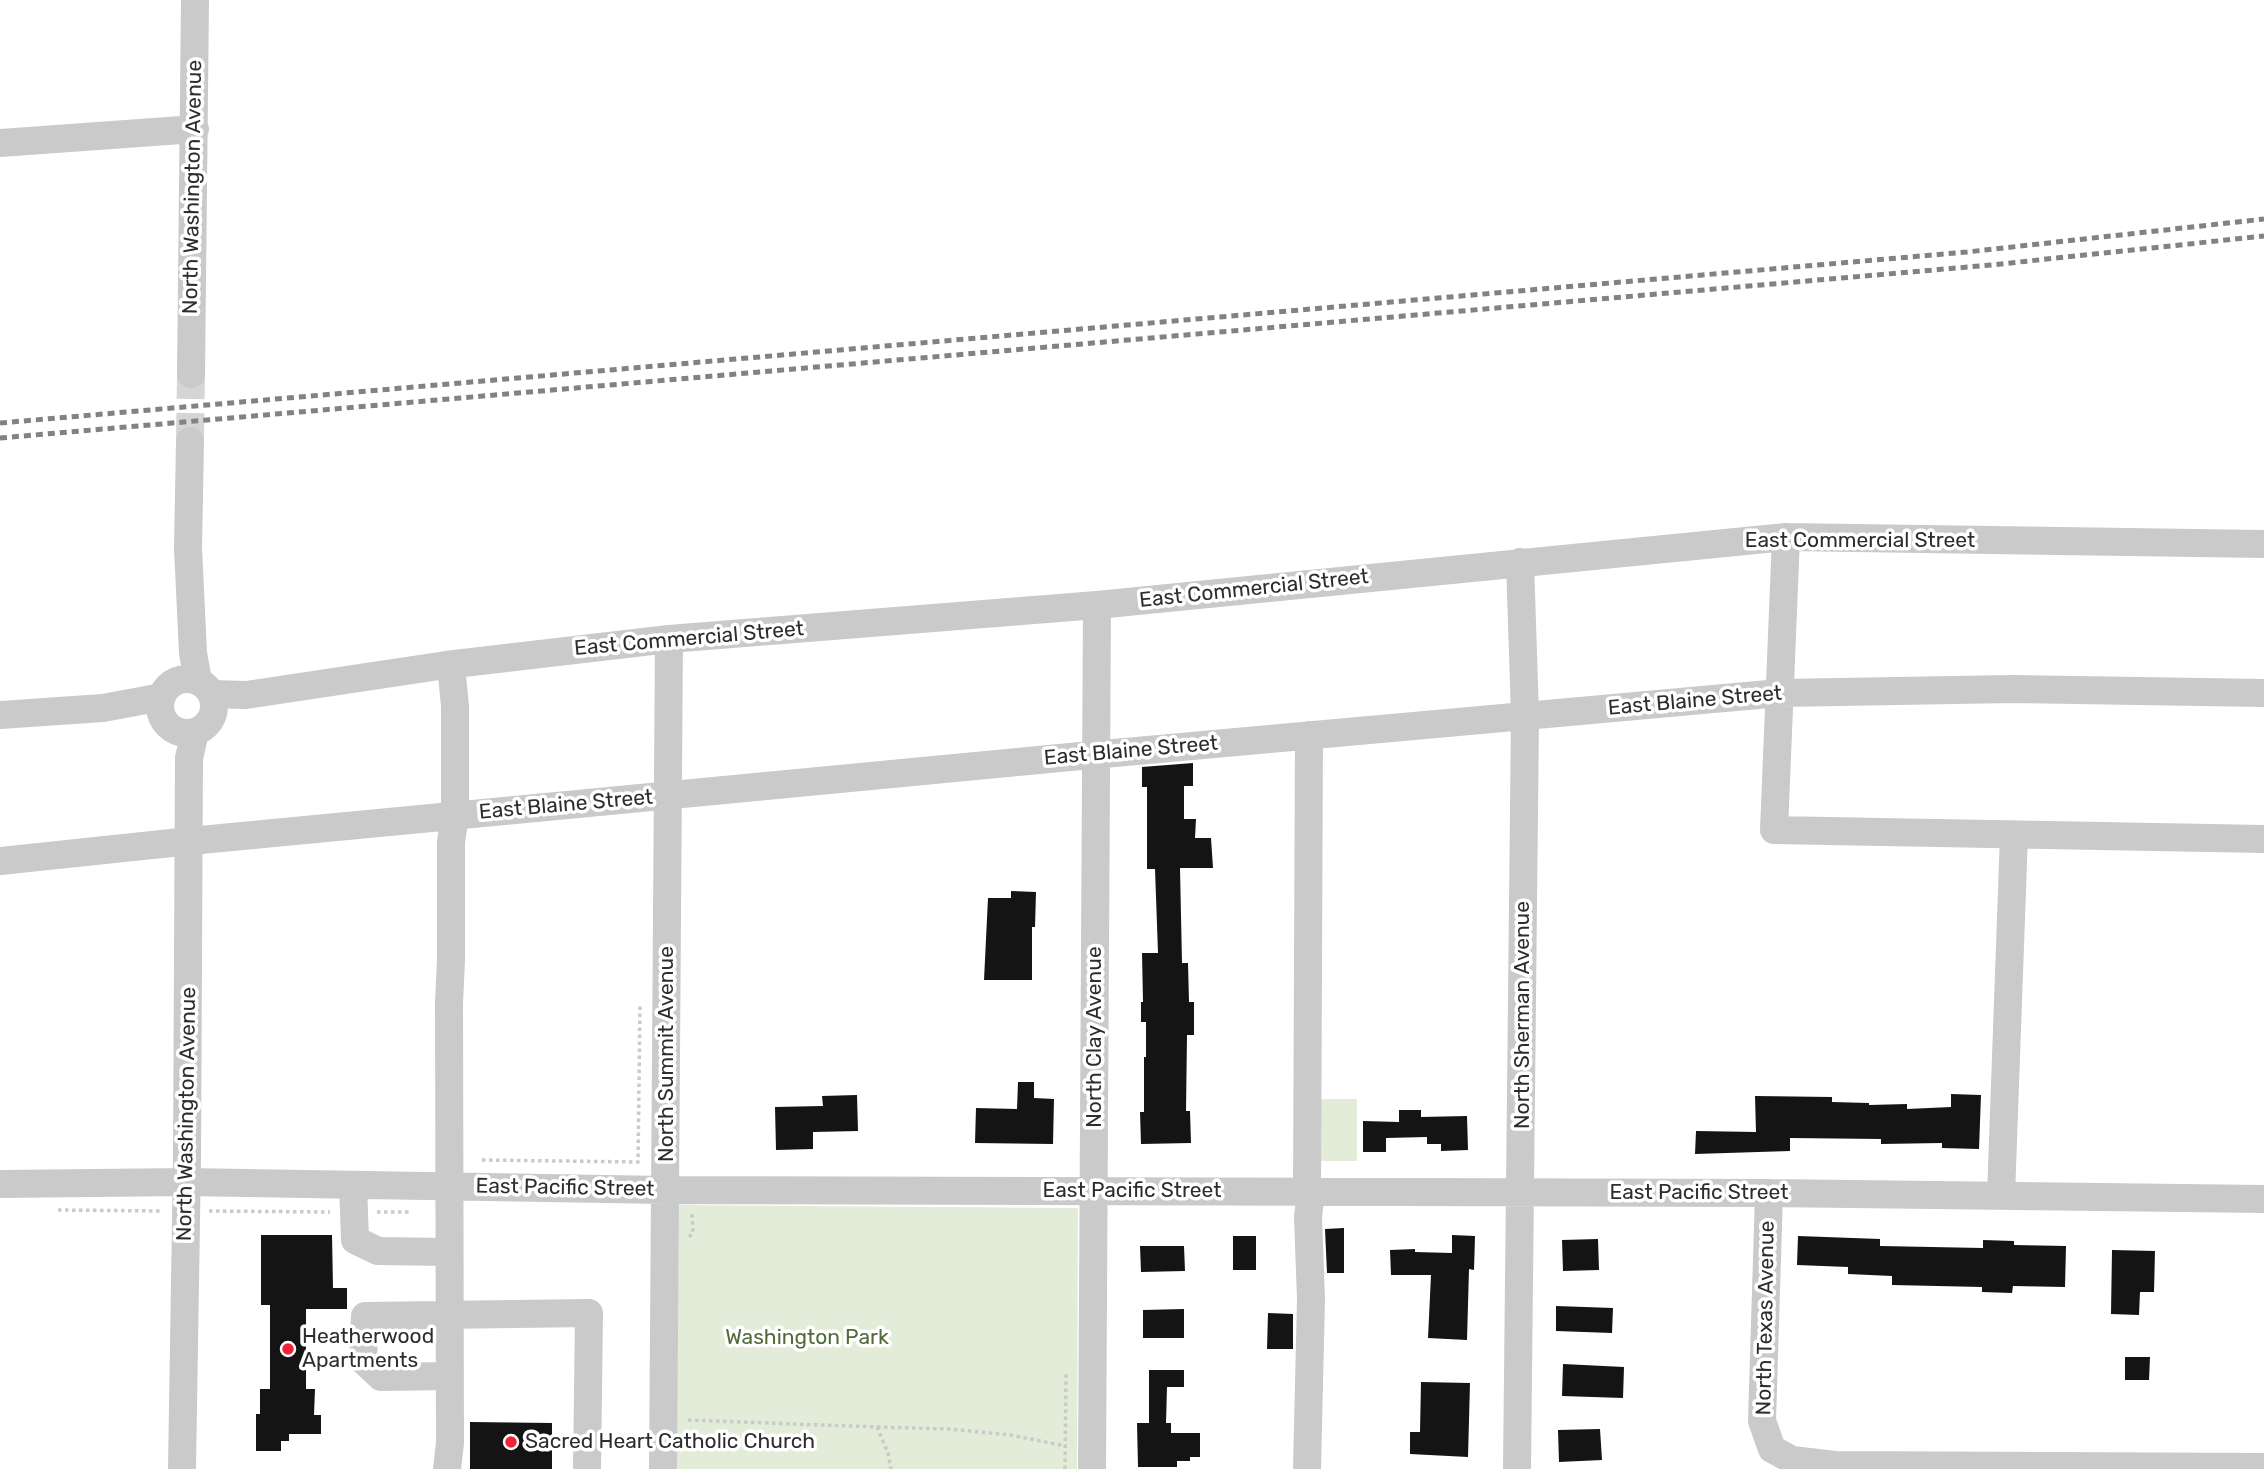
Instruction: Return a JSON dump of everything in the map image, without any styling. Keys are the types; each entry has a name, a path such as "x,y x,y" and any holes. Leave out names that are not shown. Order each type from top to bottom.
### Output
{"street":[{"name":"North Washington Avenue","path":"191,374 195,0"},
{"path":"0,144 195,129"},
{"name":"North Washington Avenue","path":"181,1469 190,841 187,712 193,653 188,548 190,441"},
{"path":"1786,537 1774,831 2264,839"},
{"name":"East Commercial Street","path":"0,715 103,708 187,712 246,695 451,665 669,639 1097,605 1786,537 2264,544"},
{"name":"North Sherman Avenue","path":"1517,1469 1525,715 1520,562"},
{"name":"North Clay Avenue","path":"1092,1469 1097,605"},
{"name":"North Summit Avenue","path":"663,1469 669,639"},
{"path":"447,1469 450,1443 449,1003 451,842 455,815 451,665"},
{"name":"East Blaine Street","path":"0,861 1097,754 1780,693 2013,689 2264,693"},
{"path":"1307,1469 1311,1299 1308,1217 1309,734"},
{"path":"2001,1196 2014,835"},
{"name":"East Pacific Street","path":"0,1184 186,1182 666,1190 1769,1193 2264,1199"},
{"path":"353,1185 355,1240 378,1251 449,1252"},
{"name":"North Texas Avenue","path":"1769,1193 1762,1421 1772,1449 1792,1460 1835,1465 2264,1467"},
{"path":"450,1376 381,1377 363,1360 365,1316 589,1313 587,1469"}],"path":[{"path":"54,1210 148,1211"},
{"path":"679,1420 950,1429 1010,1435 1070,1447"},
{"path":"877,1427 888,1453 891,1469"}],"green space":[{"path":"1313,1099 1357,1099 1357,1161 1313,1161"},
{"name":"Washington Park","path":"674,1205 1078,1208 1077,1469 675,1469"}],"building":[{"path":"1193,763 1193,786 1184,786 1184,819 1196,819 1195,838 1211,838 1213,868 1180,868 1182,963 1188,963 1189,1002 1194,1002 1194,1035 1187,1035 1186,1111 1190,1111 1191,1143 1141,1144 1140,1112 1144,1112 1146,1057 1146,1022 1141,1022 1142,953 1158,953 1155,869 1147,869 1147,787 1142,787 1142,767"},
{"path":"1011,891 1036,892 1035,927 1032,927 1032,980 984,980 988,898 1011,898"},
{"path":"1018,1082 1034,1082 1034,1098 1054,1099 1053,1144 975,1143 976,1108 1017,1109"},
{"path":"1951,1094 1981,1095 1979,1149 1942,1148 1942,1143 1881,1144 1881,1139 1790,1138 1790,1151 1695,1154 1696,1131 1756,1132 1755,1096 1832,1097 1832,1102 1907,1104 1907,1109 1951,1107"},
{"path":"857,1095 858,1131 813,1132 813,1149 776,1150 775,1107 823,1106 822,1096"},
{"path":"1399,1110 1421,1110 1421,1117 1467,1116 1468,1150 1441,1151 1441,1144 1427,1144 1427,1137 1386,1138 1386,1152 1363,1152 1363,1121 1399,1122"},
{"path":"1344,1228 1344,1273 1327,1273 1325,1229"},
{"path":"261,1235 332,1235 333,1288 347,1288 347,1309 306,1309 306,1389 315,1389 314,1415 321,1415 321,1434 289,1434 289,1441 281,1441 281,1451 256,1451 256,1414 260,1414 260,1389 270,1389 270,1305 261,1305"},
{"path":"1452,1235 1475,1236 1474,1270 1469,1269 1467,1340 1428,1338 1431,1275 1391,1275 1390,1250 1415,1249 1415,1252 1452,1253"},
{"path":"1233,1236 1256,1236 1256,1270 1233,1270"},
{"path":"1798,1236 1880,1239 1880,1246 1983,1248 1983,1240 2014,1241 2014,1245 2066,1246 2065,1287 2013,1286 2012,1293 1982,1292 1982,1287 1892,1285 1892,1276 1848,1274 1848,1267 1797,1265"},
{"path":"1598,1239 1599,1270 1563,1271 1562,1240"},
{"path":"1140,1246 1184,1246 1185,1271 1141,1272"},
{"path":"2112,1250 2155,1251 2154,1292 2140,1292 2139,1315 2111,1314"},
{"path":"1556,1306 1613,1308 1612,1333 1556,1331"},
{"path":"1184,1309 1184,1338 1143,1338 1143,1310"},
{"path":"1268,1313 1293,1314 1293,1349 1267,1349"},
{"path":"2125,1357 2150,1357 2149,1380 2125,1380"},
{"path":"1563,1364 1624,1367 1623,1398 1562,1396"},
{"path":"1149,1370 1184,1370 1184,1387 1167,1387 1166,1423 1171,1423 1171,1433 1200,1433 1200,1457 1190,1457 1190,1461 1177,1461 1177,1467 1138,1467 1137,1423 1149,1423"},
{"path":"1421,1382 1470,1383 1468,1457 1410,1454 1410,1432 1420,1432"},
{"name":"Sacred Heart Catholic Church","path":"470,1422 552,1423 552,1469 470,1469"},
{"path":"1600,1429 1602,1460 1559,1462 1558,1430"}],"tunnel":[{"path":"190,441 191,374"}],"railway":[{"path":"0,423 1967,252 2264,219"},
{"path":"0,438 1991,265 2264,236"}],"place":[{"name":"Heatherwood Apartments","path":"288,1349"},
{"name":"Sacred Heart Catholic Church","path":"511,1442"}]}
